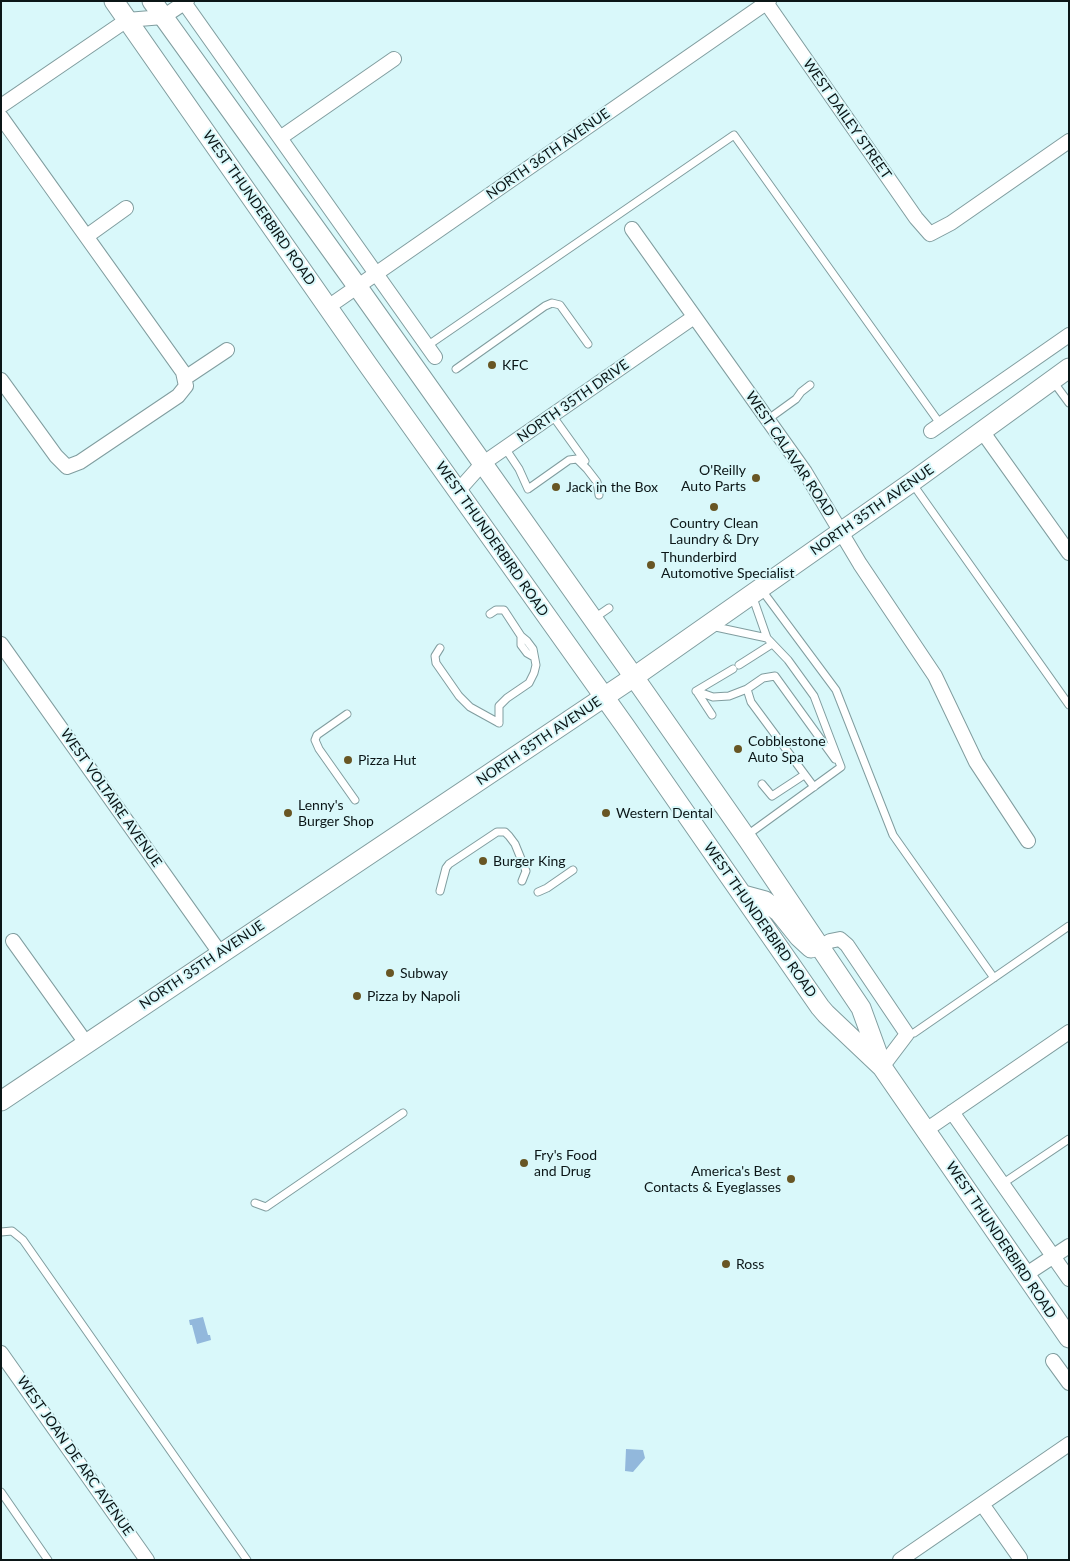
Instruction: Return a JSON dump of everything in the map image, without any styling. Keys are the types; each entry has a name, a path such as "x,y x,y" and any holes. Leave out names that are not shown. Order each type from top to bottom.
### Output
{"main road":[{"name":"WEST THUNDERBIRD ROAD","path":"114,1 826,1014 882,1067 1069,1338"},
{"name":"WEST THUNDERBIRD ROAD","path":"152,1 357,286 746,836 861,1008 882,1067"},
{"name":"NORTH 35TH AVENUE","path":"1,1100 634,677 842,532 1069,368"},
{"path":"743,895 765,901 779,912 798,937 834,968"}],"street":[{"path":"1,106 127,20 163,17 184,2 431,351"},
{"name":"WEST DAILEY STREET","path":"767,2 916,218 930,234 951,223 1069,141"},
{"name":"NORTH 36TH AVENUE","path":"328,307 767,2"},
{"path":"280,138 394,59"},
{"path":"1,117 183,372 185,382"},
{"path":"87,236 126,208"},
{"name":"WEST CALAVAR ROAD","path":"632,229 805,472 860,564 935,676 976,762 1028,841"},
{"name":"NORTH 35TH DRIVE","path":"458,491 482,464 694,317"},
{"path":"936,428 1069,335"},
{"path":"1,380 56,456 67,468 80,462 178,396 185,382 227,350"},
{"path":"982,431 1069,553"},
{"name":"WEST VOLTAIRE AVENUE","path":"1,644 220,953"},
{"path":"820,947 830,941 840,939 847,945 907,1034 882,1067"},
{"path":"13,941 86,1043"},
{"path":"926,1130 1069,1032"},
{"path":"952,1112 1069,1279"},
{"path":"1025,1275 1069,1246"},
{"name":"WEST JOAN DE ARC AVENUE","path":"1,1353 147,1560"},
{"path":"1054,1361 1069,1383"},
{"path":"900,1560 1069,1444"},
{"path":"982,1504 1020,1558"}],"lane":[{"path":"431,351 734,135 936,428"},
{"path":"456,369 552,303 560,305 588,344"},
{"path":"1052,380 1069,403"},
{"path":"767,420 796,399 810,385"},
{"path":"505,448 520,469 528,489 569,460 577,459 597,482 599,495 602,492 600,481 552,416"},
{"path":"912,482 1069,705"},
{"path":"756,591 770,641 788,660 814,696 841,767"},
{"path":"756,591 836,690 893,835 994,978"},
{"path":"593,619 609,608"},
{"path":"440,648 435,656 436,663 459,696 470,707 499,723 499,706 529,683 536,665 534,649 521,636 504,610 496,610 490,614"},
{"path":"708,625 770,641"},
{"path":"696,691 736,667 770,641"},
{"path":"696,691 713,697 729,696 747,689 763,678 775,676 841,767"},
{"path":"747,689 751,702 814,787"},
{"path":"696,691 712,715"},
{"path":"347,714 317,735 314,740 355,800"},
{"path":"746,836 841,767"},
{"path":"762,784 772,796 804,775"},
{"path":"440,891 446,868 449,864 497,832 505,832 514,844 526,871 522,881"},
{"path":"538,892 547,888 572,870"},
{"path":"907,1034 914,1033 1069,926"},
{"path":"255,1203 266,1207 403,1113"},
{"path":"1002,1184 1069,1139"},
{"path":"1,1232 12,1231 23,1240 247,1560"},
{"path":"1,1492 48,1560"}],"water":[{"path":"203,1317 211,1340 197,1344 189,1320"},
{"path":"626,1449 643,1450 645,1458 633,1472 625,1471"}],"place":[{"name":"KFC","path":"492,365"},
{"name":"O'Reilly Auto Parts","path":"756,478"},
{"name":"Jack in the Box","path":"556,487"},
{"name":"Country Clean Laundry & Dry","path":"714,507"},
{"name":"Thunderbird Automotive Specialist","path":"651,565"},
{"name":"Cobblestone Auto Spa","path":"738,749"},
{"name":"Pizza Hut","path":"348,760"},
{"name":"Lenny's Burger Shop","path":"288,813"},
{"name":"Western Dental","path":"606,813"},
{"name":"Burger King","path":"483,861"},
{"name":"Subway","path":"390,973"},
{"name":"Pizza by Napoli","path":"357,996"},
{"name":"Fry's Food and Drug","path":"524,1163"},
{"name":"America's Best Contacts & Eyeglasses","path":"791,1179"},
{"name":"Ross","path":"726,1264"}]}
